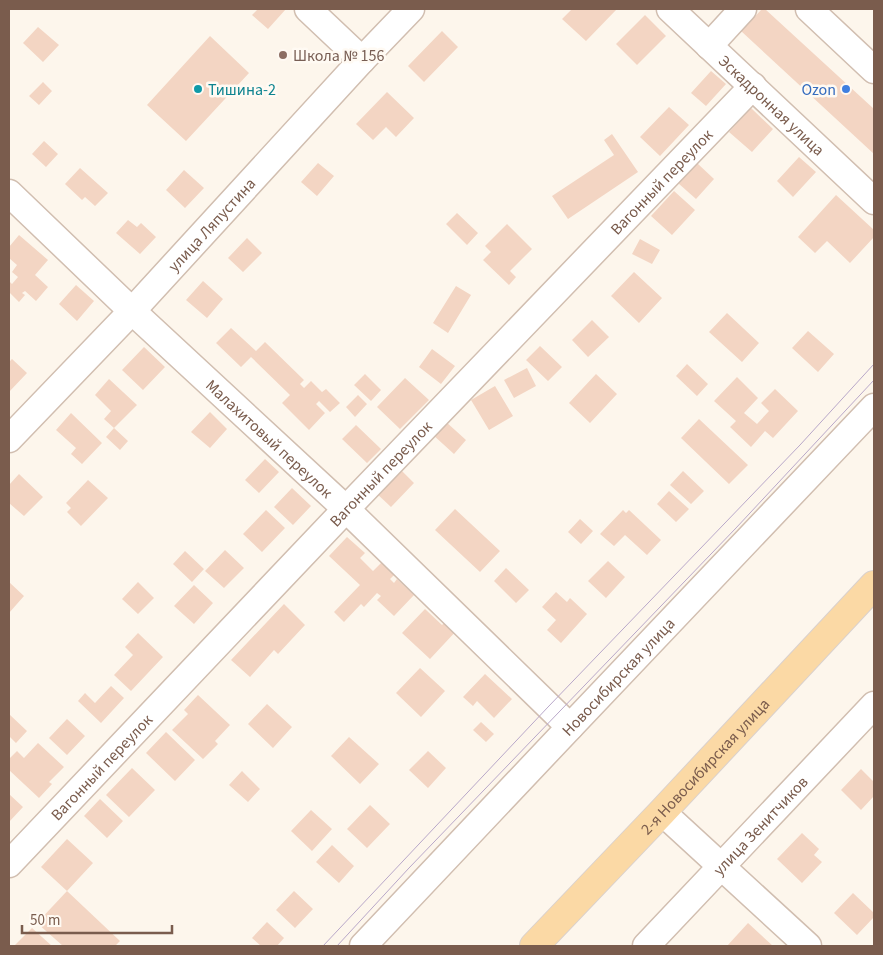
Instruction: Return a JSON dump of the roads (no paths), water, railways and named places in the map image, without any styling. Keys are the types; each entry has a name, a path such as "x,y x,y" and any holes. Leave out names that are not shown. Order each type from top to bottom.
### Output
{"main road":[{"name":"2-я Новосибирская улица","path":"534,946 874,585"}],"street":[{"path":"308,9 362,60"},
{"name":"улица Ляпустина","path":"9,439 132,310 362,60 412,9"},
{"name":"Эскадронная улица","path":"670,9 874,201"},
{"path":"709,46 743,9"},
{"path":"809,9 874,70"},
{"name":"Вагонный переулок","path":"9,864 346,509 753,86"},
{"name":"Малахитовый переулок","path":"9,193 346,509 570,727"},
{"name":"Новосибирская улица","path":"363,946 874,407"},
{"name":"улица Зенитчиков","path":"646,946 874,705"},
{"path":"662,812 808,946"}],"tram line":[{"path":"323,946 548,707 800,445 874,364"},
{"path":"337,946 409,868 736,528 874,380"}],"place":[{"name":"Школа № 156","path":"283,55"},
{"name":"Тишина-2","path":"198,89"},
{"name":"Ozon","path":"846,89"}]}
